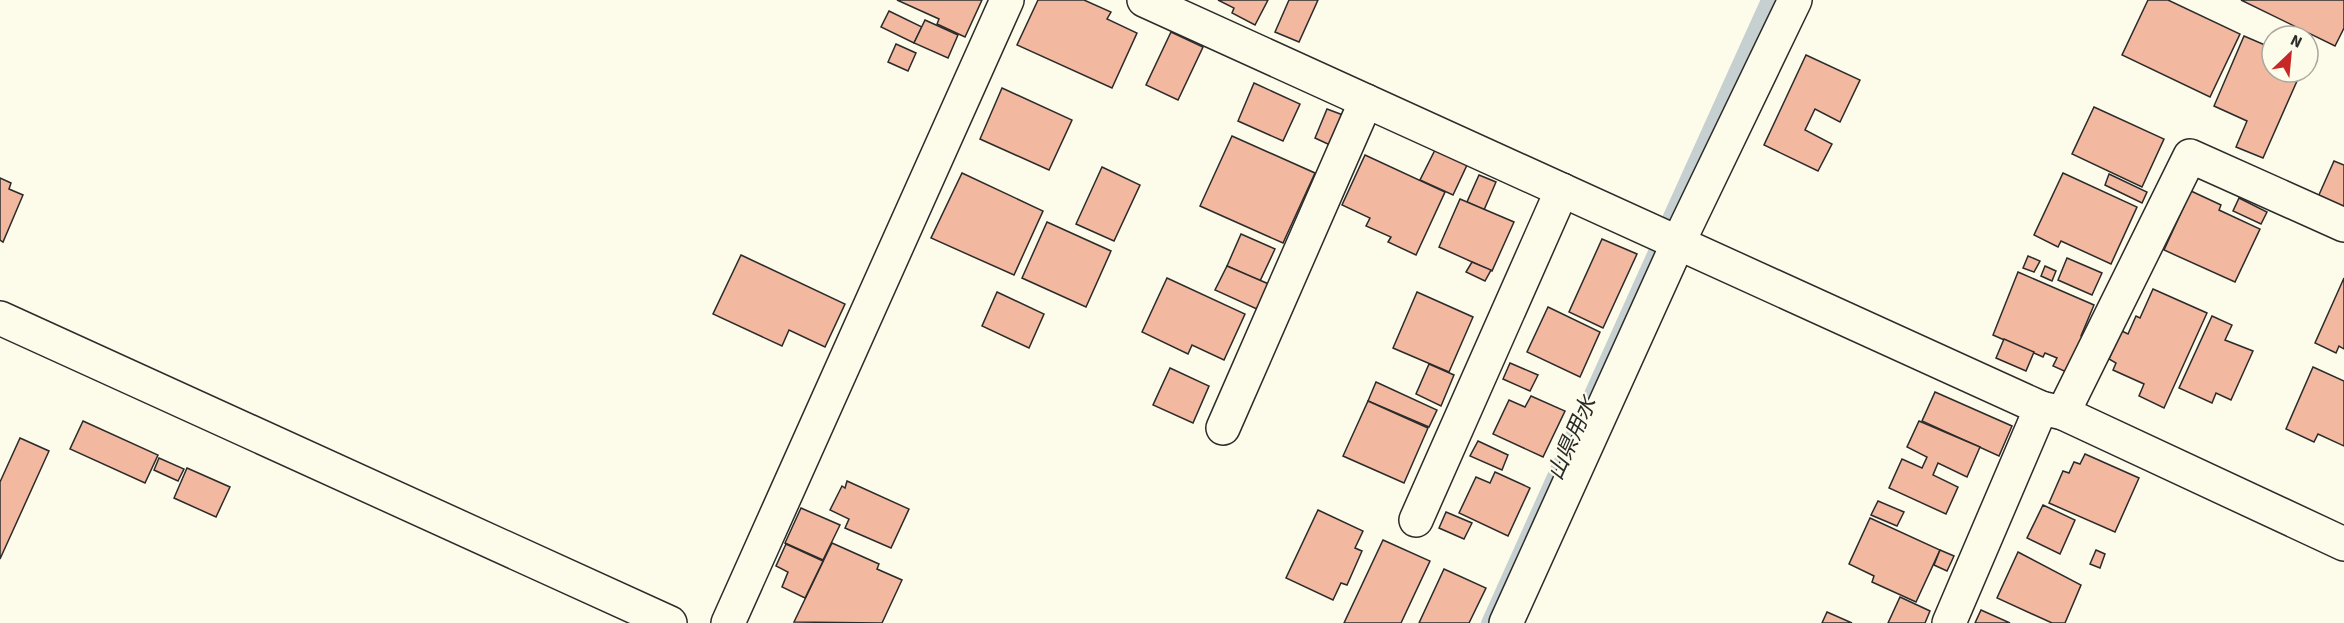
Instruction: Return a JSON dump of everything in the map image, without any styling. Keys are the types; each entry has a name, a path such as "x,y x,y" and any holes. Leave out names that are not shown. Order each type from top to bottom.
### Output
{"street":[{"path":"729,623 1007,0"},
{"path":"1144,0 2344,544"},
{"path":"1506,623 1678,243 1795,0"},
{"path":"1223,428 1366,101"},
{"path":"1949,623 2052,411 2190,156 2344,225"},
{"path":"1416,520 1562,190"},
{"path":"0,318 670,623"}],"building":[{"path":"897,0 982,0 965,37 937,24 939,19"},
{"path":"1038,0 1084,0 1111,12 1107,19 1137,33 1112,88 1017,45"},
{"path":"1218,0 1268,0 1255,25 1232,13 1234,8"},
{"path":"1289,0 1318,0 1299,42 1275,32"},
{"path":"2148,0 2168,0 2240,34 2210,97 2122,55"},
{"path":"2241,0 2344,0 2344,28 2335,46 2320,39 2320,24 2290,24"},
{"path":"889,11 922,27 914,43 881,27"},
{"path":"925,20 958,35 948,58 914,43"},
{"path":"1171,32 1203,47 1178,100 1146,85"},
{"path":"2244,36 2260,43 2260,84 2296,84 2263,158 2236,147 2247,121 2214,106"},
{"path":"896,44 916,53 908,71 888,62"},
{"path":"1806,55 1860,80 1840,122 1815,109 1805,130 1832,144 1818,171 1764,145"},
{"path":"1254,83 1300,104 1283,141 1238,121"},
{"path":"1002,88 1072,120 1049,170 980,139"},
{"path":"2094,107 2164,139 2142,187 2072,154"},
{"path":"1327,109 1343,115 1330,145 1315,138"},
{"path":"1232,136 1315,173 1283,243 1200,206"},
{"path":"1435,150 1467,165 1453,195 1420,180"},
{"path":"1365,155 1445,192 1416,255 1388,242 1391,237 1366,226 1370,218 1342,205"},
{"path":"2334,161 2344,165 2344,208 2318,197"},
{"path":"1102,167 1140,185 1114,241 1076,224"},
{"path":"962,173 1043,211 1014,275 931,238"},
{"path":"2063,173 2137,207 2111,264 2061,241 2058,247 2034,235"},
{"path":"2109,174 2147,192 2142,203 2105,185"},
{"path":"1479,175 1496,182 1484,210 1467,202"},
{"path":"0,178 11,183 9,189 23,195 3,242 0,240"},
{"path":"2191,191 2221,205 2219,210 2260,229 2235,282 2164,250"},
{"path":"2239,198 2267,212 2261,224 2233,211"},
{"path":"1460,199 1514,222 1492,271 1439,247"},
{"path":"1047,222 1111,251 1086,307 1022,278"},
{"path":"1241,234 1275,249 1260,281 1227,266"},
{"path":"1602,239 1637,254 1603,328 1569,312"},
{"path":"741,255 845,304 825,347 789,330 782,346 713,314"},
{"path":"2028,256 2040,261 2034,272 2023,268"},
{"path":"2067,258 2102,273 2092,295 2058,280"},
{"path":"1472,262 1491,270 1485,281 1466,272"},
{"path":"1227,266 1271,285 1259,310 1215,290"},
{"path":"2045,266 2056,271 2052,281 2041,276"},
{"path":"2018,272 2094,305 2081,336 2089,340 2073,375 2053,366 2057,358 2045,353 2043,357 1993,335"},
{"path":"1167,278 1245,314 1224,360 1192,345 1188,354 1142,332"},
{"path":"2344,278 2344,349 2339,346 2336,353 2315,343"},
{"path":"2153,289 2207,313 2164,408 2139,396 2144,384 2113,370 2116,363 2109,359 2122,331 2128,334 2136,316 2140,318"},
{"path":"997,292 1044,314 1029,348 982,326"},
{"path":"1417,292 1473,317 1449,372 1393,348"},
{"path":"1548,307 1600,332 1580,377 1527,352"},
{"path":"2212,316 2232,325 2225,340 2253,351 2231,400 2216,393 2212,403 2179,388"},
{"path":"2004,339 2034,352 2026,371 1996,358"},
{"path":"1510,363 1538,375 1530,391 1503,379"},
{"path":"1429,364 1454,375 1441,406 1416,394"},
{"path":"2313,367 2344,381 2344,446 2318,434 2314,442 2286,429"},
{"path":"1170,368 1209,386 1193,423 1153,405"},
{"path":"1376,382 1437,410 1429,427 1368,401"},
{"path":"1935,392 2012,426 1999,456 1922,421"},
{"path":"1531,396 1565,411 1543,457 1493,434 1509,400 1525,407"},
{"path":"1368,401 1428,428 1404,483 1343,456"},
{"path":"83,421 158,455 145,483 70,449"},
{"path":"1919,421 1980,447 1967,477 1938,463 1933,475 1958,487 1946,514 1889,488 1902,459 1922,468 1927,457 1907,447"},
{"path":"20,438 49,451 0,559 0,482"},
{"path":"1478,441 1508,455 1502,470 1470,456"},
{"path":"2085,454 2139,478 2115,532 2049,503 2063,471 2069,473 2074,462 2080,464"},
{"path":"159,458 184,469 178,481 154,470"},
{"path":"187,468 230,487 216,517 174,498"},
{"path":"1495,472 1530,488 1508,536 1459,513 1476,477 1490,483"},
{"path":"847,481 909,509 891,548 845,528 849,519 830,510 842,486 845,488"},
{"path":"1878,501 1904,512 1897,526 1871,515"},
{"path":"2043,505 2075,520 2060,554 2027,538"},
{"path":"801,508 840,525 823,560 785,543"},
{"path":"1318,510 1363,531 1355,548 1362,551 1347,585 1341,583 1333,600 1286,578"},
{"path":"1446,512 1472,523 1464,539 1439,528"},
{"path":"1870,518 1940,550 1916,602 1872,582 1874,576 1849,564"},
{"path":"1383,540 1430,561 1401,623 1344,623"},
{"path":"832,543 879,564 877,569 902,580 882,623 794,622"},
{"path":"786,544 823,561 805,598 782,587 788,572 776,566"},
{"path":"1940,550 1954,556 1947,571 1934,565"},
{"path":"2096,550 2105,554 2100,568 2090,564"},
{"path":"2018,552 2081,585 2065,623 2052,623 1997,598"},
{"path":"1444,569 1486,588 1469,623 1419,623"},
{"path":"1900,597 1930,611 1925,623 1888,623"},
{"path":"1981,610 2010,623 1975,623"},
{"path":"1827,612 1852,623 1822,623"}],"waterway":[{"name":"山県用水","path":"1669,219 1768,0"},
{"name":"山県用水","path":"1488,623 1655,252"}]}
